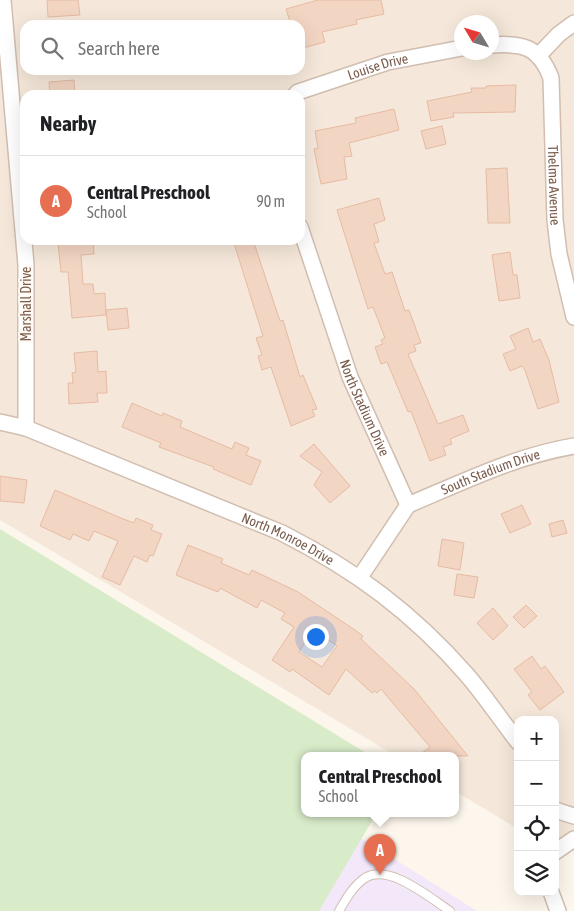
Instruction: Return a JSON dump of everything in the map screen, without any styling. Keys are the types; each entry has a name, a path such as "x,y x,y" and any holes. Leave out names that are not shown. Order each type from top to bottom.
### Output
{"street":[{"name":"Marshall Drive","path":"3,0 7,146 20,227"},
{"path":"499,45 515,44 528,49 538,56 559,34 574,23"},
{"name":"Louise Drive","path":"304,90 388,62 454,50"},
{"name":"Thelma Avenue","path":"538,56 548,70 553,86 556,220 562,270 574,317"},
{"name":"North Stadium Drive","path":"305,242 350,377 408,505"},
{"name":"Marshall Drive","path":"23,245 26,265 26,428"},
{"name":"North Monroe Drive","path":"0,422 26,428 282,533 360,577 401,609 449,654 469,677 514,737"},
{"name":"South Stadium Drive","path":"408,505 508,462 541,452 574,446"},
{"path":"360,577 408,505"},
{"path":"559,811 574,816"},
{"path":"556,851 574,839"},
{"path":"552,896 558,911"}],"lane":[{"path":"339,911 352,890 366,877 384,873 403,881 450,911"}],"shaded area":[{"path":"0,0 574,0 574,841 559,859 559,716 514,716 514,827 459,793 459,752 389,752 0,520"},
{"path":"361,838 477,911 319,911"}],"green space":[{"path":"0,529 364,752 301,752 301,817 374,817 319,911 0,911"}],"building":[{"path":"47,0 78,0 80,15 48,17"},
{"path":"318,0 381,0 384,14 356,20 357,24 322,32 325,42 305,47 305,20 289,20 286,9"},
{"path":"74,80 75,90 50,90 49,82"},
{"path":"516,85 515,112 453,113 454,117 431,121 427,101 472,92 471,88"},
{"path":"394,109 399,130 349,143 352,156 344,157 347,179 321,184 314,149 318,148 315,131 356,123 355,118"},
{"path":"442,126 446,144 426,149 421,131"},
{"path":"507,168 510,223 488,223 486,169"},
{"path":"379,198 385,220 374,224 379,242 374,243 385,274 392,272 405,311 409,310 421,343 414,345 416,351 408,354 438,424 463,415 469,431 450,439 452,444 443,447 446,455 430,461 411,411 408,412 387,362 381,364 375,347 383,344 381,340 385,338 373,307 368,309 337,210"},
{"path":"58,245 93,245 94,254 81,255 83,284 93,284 94,294 105,293 106,315 72,318 68,272 61,272"},
{"path":"235,245 255,245 280,321 283,320 300,377 303,375 317,409 312,410 315,416 291,426 271,367 262,370 258,356 262,355 256,338 263,336"},
{"path":"510,252 513,275 517,275 520,298 499,301 492,255"},
{"path":"127,308 129,328 108,330 106,310"},
{"path":"528,328 533,342 540,339 549,360 559,402 538,409 525,370 522,366 510,371 503,354 516,349 510,336"},
{"path":"97,351 98,372 106,371 107,393 97,393 98,402 69,404 68,383 73,383 72,373 76,372 74,353"},
{"path":"132,403 162,416 163,413 182,421 180,427 232,449 235,442 249,448 246,455 261,461 251,485 213,469 214,467 159,447 161,443 122,427"},
{"path":"314,444 350,486 330,503 314,485 322,472 300,456"},
{"path":"0,476 27,480 24,503 0,501"},
{"path":"55,490 134,523 136,518 153,525 151,530 162,534 153,556 150,555 147,562 134,556 120,585 102,577 118,541 94,531 89,541 73,534 70,540 40,526"},
{"path":"522,505 531,524 510,533 501,514"},
{"path":"563,520 567,533 552,537 549,524"},
{"path":"442,539 464,543 460,570 438,566"},
{"path":"188,545 223,559 221,563 249,575 252,570 298,592 363,636 361,639 414,689 468,756 459,756 459,752 423,752 430,747 381,689 377,693 375,691 372,693 346,669 329,695 292,669 290,672 272,660 294,627 281,619 285,613 261,600 257,608 220,588 218,592 176,575","holes":["313,629 337,646 322,667 299,652"]},
{"path":"457,574 478,577 474,598 454,595"},
{"path":"526,605 537,616 524,628 513,617"},
{"path":"493,608 508,626 493,640 477,623"},
{"path":"532,656 541,669 545,666 564,692 540,710 528,695 532,692 514,669"}],"place":[{"name":"Central Preschool","path":"380,875"}]}
